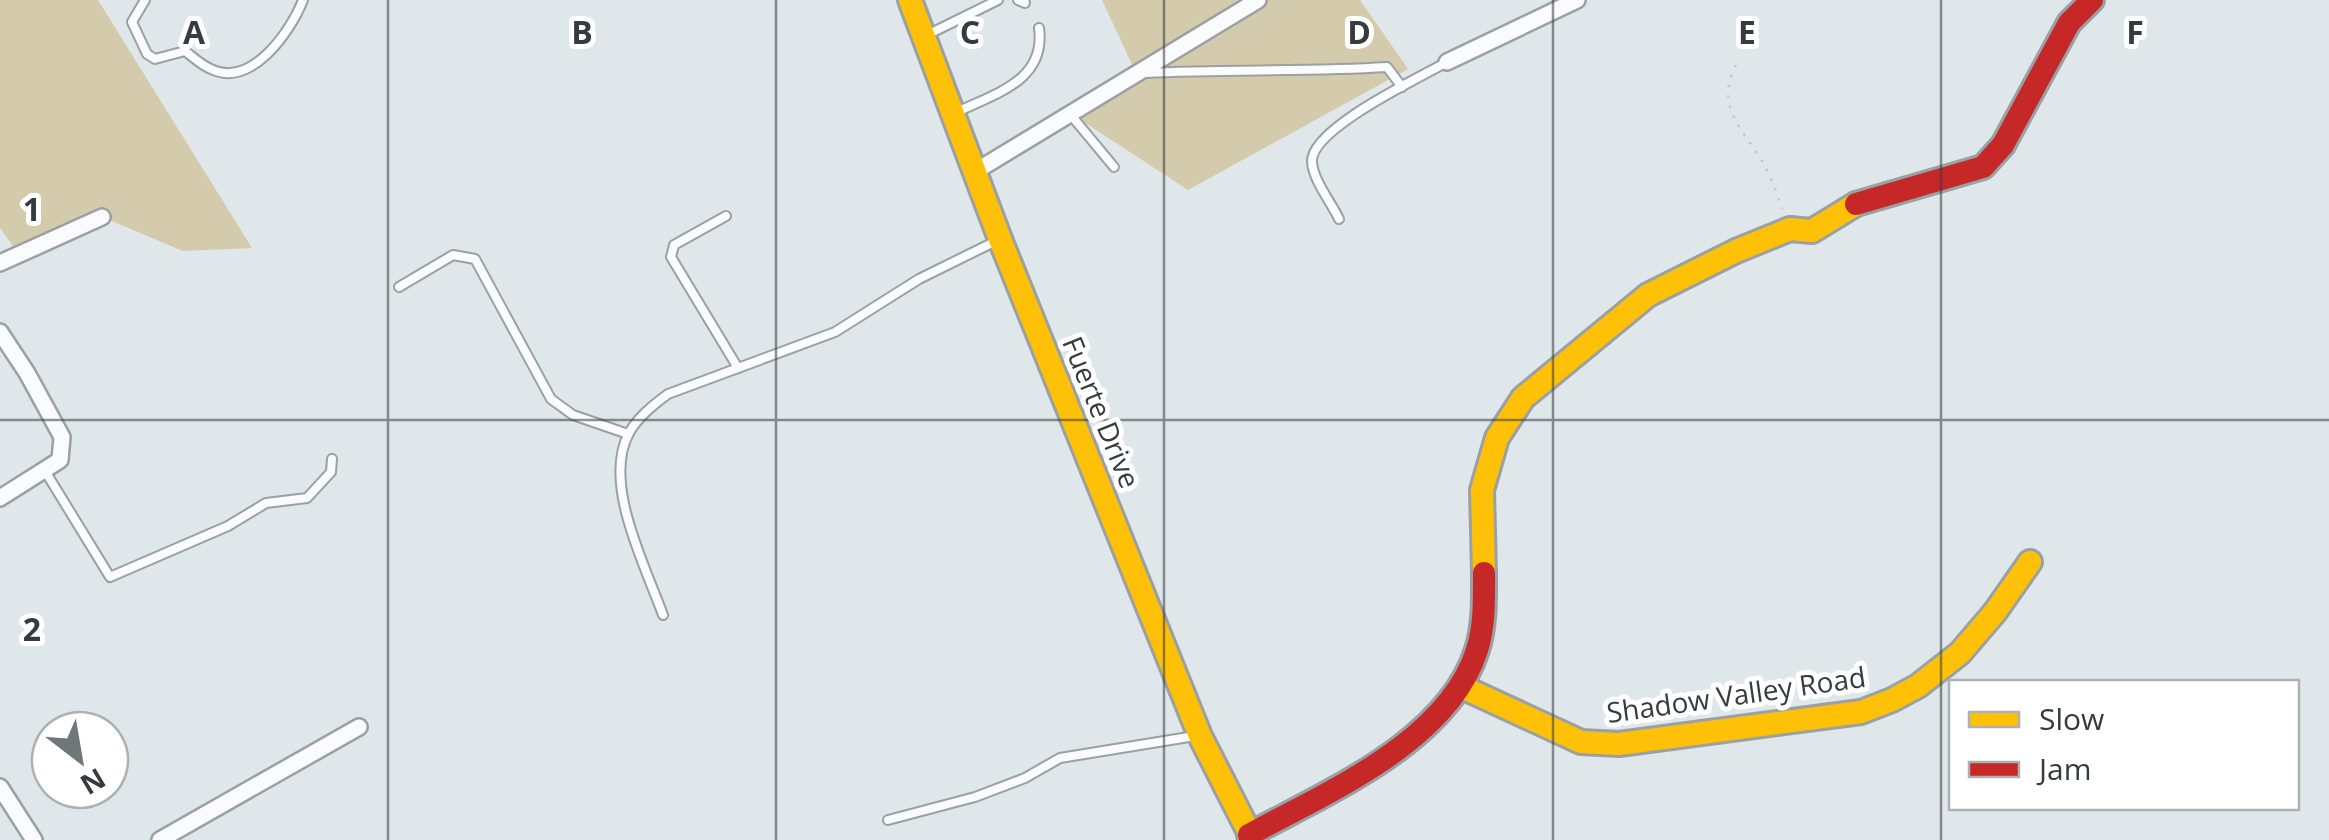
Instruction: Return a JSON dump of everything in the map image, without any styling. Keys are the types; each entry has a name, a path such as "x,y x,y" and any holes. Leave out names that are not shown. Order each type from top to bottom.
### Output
{"street":[{"name":"Fuerte Drive","path":"910,0 1000,239 1200,736 1251,837"},
{"path":"976,171 1258,0"},
{"path":"1448,62 1577,0"},
{"path":"1251,837 1418,736 1443,713 1460,686 1477,653 1482,622 1482,490 1490,454 1514,410 1533,387 1648,294 1736,251 1790,229 1812,231 1847,207 1983,168 2004,145 2069,23 2092,0"},
{"path":"0,263 102,217"},
{"path":"0,332 62,437 60,460 0,498"},
{"name":"Shadow Valley Road","path":"1460,686 1580,742 1619,744 1861,712 1898,700 1934,676 1981,634 2030,562"},
{"path":"160,840 358,727"},
{"path":"0,787 34,840"}],"lane":[{"path":"145,0 132,22 146,54 155,60 184,51 212,71 226,72 242,70 274,48 303,0"},
{"path":"923,37 998,0"},
{"path":"953,114 1016,82 1034,66 1041,46 1039,28"},
{"path":"1339,218 1312,168 1314,149 1320,140 1358,112 1448,62"},
{"path":"1136,74 1387,68 1402,88"},
{"path":"1070,114 1114,167"},
{"path":"726,216 674,245 671,257 738,368"},
{"path":"662,615 621,495 619,464 628,434 646,411 668,394 835,332 919,279 1000,239"},
{"path":"399,286 454,255 475,259 551,400 573,415 628,434"},
{"path":"45,471 110,578 228,526 266,503 307,498 332,472 332,459"},
{"path":"888,820 975,797 1024,778 1060,758 1200,736"}],"path":[{"path":"1736,65 1728,80 1729,112 1767,170 1790,229"}],"shaded area":[{"path":"0,0 98,0 252,248 183,251 102,217 18,253 0,228"},
{"path":"1102,0 1360,0 1408,69 1188,190 1070,113 1136,73"}],"traffic: slow":[{"path":"910,0 1000,239 1200,736 1253,840"},
{"path":"1484,573 1482,490 1497,438 1523,398 1648,295 1790,229 1812,231 1856,204"},
{"path":"1460,686 1581,742 1619,744 1861,712 1918,686 1960,653 2030,562"}],"traffic: jam":[{"path":"1856,204 1983,167 2003,145 2069,23 2092,0"},
{"path":"1249,835 1381,761 1440,712 1462,683 1477,650 1483,621 1484,573"}]}
